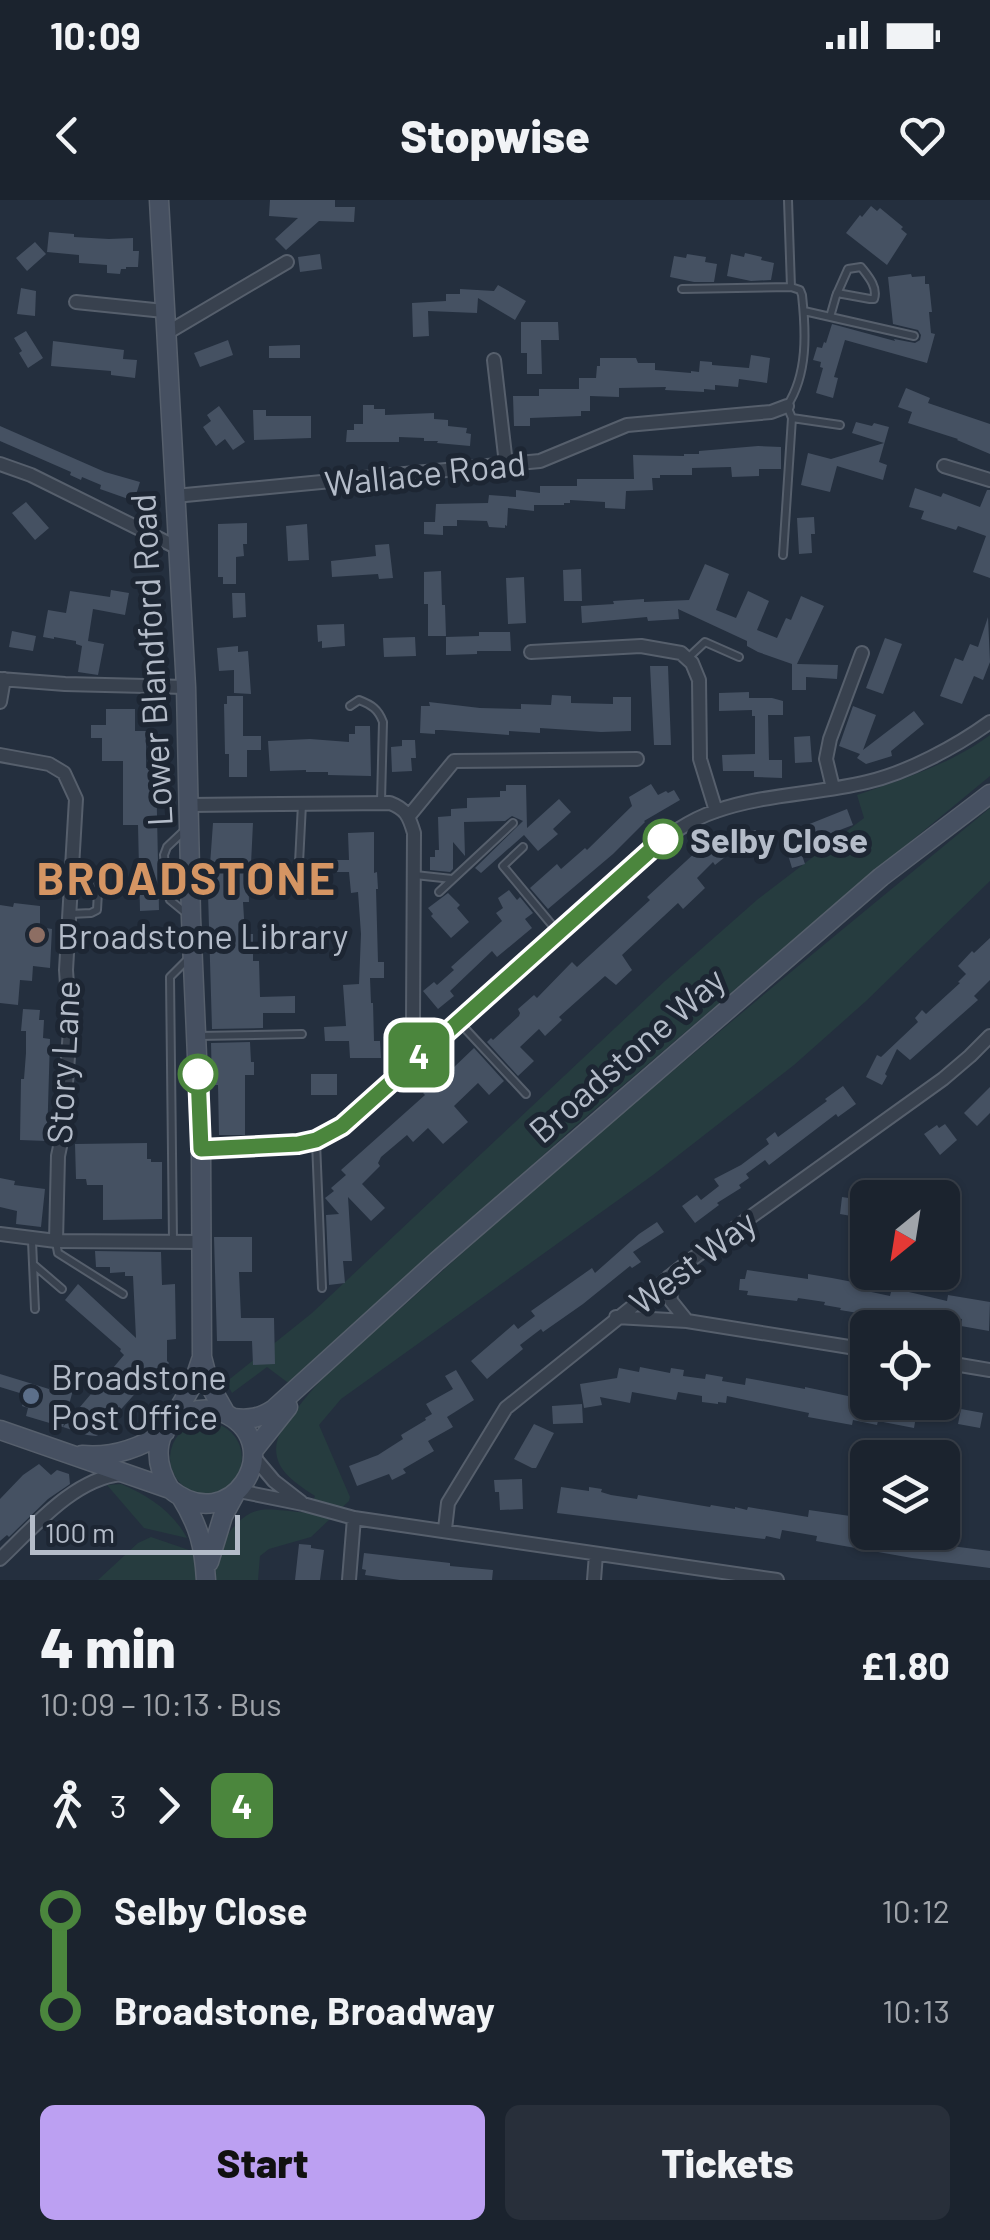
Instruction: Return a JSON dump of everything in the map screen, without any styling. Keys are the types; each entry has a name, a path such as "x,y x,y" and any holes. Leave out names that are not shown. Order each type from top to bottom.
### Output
{"main road":[{"name":"Lower Blandford Road","path":"159,200 186,688 201,1149 202,1357 208,1384 229,1416"},
{"name":"Broadstone Way","path":"229,1416 251,1420 263,1416 880,876 990,794"},
{"name":"Lower Blandford Road","path":"166,1429 193,1384 202,1357"},
{"name":"Broadstone Way","path":"253,1454 313,1375"},
{"path":"71,1454 100,1456 147,1444 187,1412 201,1409 229,1416 249,1437 253,1454 247,1480 218,1532 206,1578"},
{"path":"166,1429 159,1445 161,1474 195,1520 206,1578"},
{"path":"0,1430 206,1504 237,1492"}],"street":[{"path":"165,334 287,262"},
{"path":"76,302 164,310"},
{"path":"494,360 506,464"},
{"name":"Wallace Road","path":"175,496 540,461 626,425 790,412"},
{"path":"0,464 31,475 178,548"},
{"path":"944,466 990,480"},
{"path":"531,652 640,646 681,653 692,664 699,680 700,759 716,811"},
{"path":"833,788 826,759 830,739 862,653"},
{"path":"0,702 2,678 186,688"},
{"path":"201,1149 260,1148 316,1140 342,1126 668,836 716,811 869,782 971,736 990,722"},
{"name":"Story Lane","path":"0,755 49,764 64,773 76,799 66,970 70,1030 58,1156 56,1241"},
{"path":"409,816 454,761 637,758"},
{"path":"190,813 302,803 390,802 401,807 409,816 414,833 413,1022 426,1049"},
{"name":"West Way","path":"445,1530 448,1503 506,1408 669,1277 942,1079 990,1036"},
{"path":"0,1234 56,1241 200,1242"},
{"path":"669,1277 671,1301 687,1321"},
{"path":"616,1318 687,1321 850,1347"},
{"path":"960,1365 990,1370"},
{"path":"253,1454 274,1481 303,1504"},
{"path":"0,1559 71,1494 95,1480 123,1474"},
{"path":"237,1492 354,1518 777,1580"},
{"path":"350,1580 354,1518"},
{"path":"594,1580 596,1554"}],"lane":[{"path":"788,200 792,288"},
{"path":"830,316 837,293 848,269 861,267 876,294 870,299 837,293"},
{"path":"682,288 800,290 806,329 790,412 783,555"},
{"path":"804,310 914,336"},
{"path":"790,412 840,425"},
{"path":"687,659 705,642 739,657"},
{"path":"350,706 359,700 370,704 382,722 380,803"},
{"path":"299,863 302,803"},
{"path":"190,813 164,855 170,900 192,918"},
{"path":"439,892 513,822"},
{"path":"524,847 503,866 558,932"},
{"path":"69,914 96,910 99,874"},
{"path":"414,875 454,879"},
{"path":"173,1240 170,977 193,954"},
{"path":"458,1021 526,1094"},
{"path":"197,1036 302,1034"},
{"path":"316,1140 322,1288"},
{"path":"32,1239 35,1309"},
{"path":"56,1241 58,1253 123,1294"},
{"path":"33,1265 62,1288"}],"green space":[{"path":"990,735 990,776 573,1128 291,1385 267,1367 232,1393 226,1382 312,1313 665,981 758,899 864,818 857,795 943,763"},
{"path":"990,808 990,881 865,1002 794,1065 653,1175 341,1399 319,1425 350,1497 311,1537 269,1549 260,1556 258,1580 98,1580 138,1543 151,1537 189,1550 218,1546 239,1522 256,1511 308,1513 315,1496 285,1473 276,1448 283,1428 330,1371 623,1113"},
{"path":"206,1422 232,1432 242,1458 232,1484 206,1494 180,1484 170,1458 180,1432"},
{"path":"121,1484 159,1505 187,1538 144,1528 107,1485"}],"building":[{"path":"270,200 335,200 335,207 355,207 354,222 319,221 286,250 275,239 298,218 269,216"},
{"path":"871,206 877,211 880,208 907,234 887,265 846,233"},
{"path":"49,232 74,237 133,238 133,251 139,251 138,267 126,267 120,274 107,273 107,265 79,263 79,255 47,252"},
{"path":"35,242 46,254 27,271 16,258"},
{"path":"745,253 774,263 771,280 727,276 731,254 744,257"},
{"path":"320,254 322,269 300,272 298,257"},
{"path":"687,254 706,257 705,262 717,264 714,282 670,277 674,256 686,258"},
{"path":"925,276 925,284 929,284 931,333 935,334 927,363 845,340 834,377 838,378 833,398 816,393 823,368 821,362 813,360 817,347 826,343 832,324 895,341 920,340 918,330 893,324 888,277"},
{"path":"498,285 526,301 515,320 478,298 477,313 428,311 429,336 413,337 412,303 446,301 446,294 460,294 460,289 494,291"},
{"path":"21,288 36,291 35,316 17,314"},
{"path":"521,322 558,322 559,340 541,340 542,374 527,374 527,353 521,353"},
{"path":"26,331 43,358 28,368 14,338"},
{"path":"228,340 233,355 200,367 194,353"},
{"path":"53,341 124,350 123,359 137,360 135,378 111,375 111,371 51,366"},
{"path":"300,345 300,358 269,358 269,346"},
{"path":"751,355 770,358 767,383 739,379 738,387 715,385 715,390 704,392 665,390 666,387 619,388 619,397 590,396 590,411 581,411 581,416 530,418 530,426 514,426 513,396 539,396 539,389 579,389 579,378 596,378 600,358 636,358 638,363 655,363 655,370 691,373 699,372 700,361 749,368"},
{"path":"906,388 930,398 928,403 990,424 990,454 908,423 912,412 898,407"},
{"path":"363,405 385,409 385,415 434,413 434,419 448,420 448,426 467,428 470,446 399,437 399,442 346,442 347,430 354,430 354,424 363,424"},
{"path":"219,406 245,442 233,450 225,439 216,446 203,427 211,421 207,415"},
{"path":"253,410 266,410 266,416 311,416 311,438 254,440"},
{"path":"856,422 889,427 879,462 887,465 883,480 837,466 830,492 801,485 808,453 831,459 884,443 852,433"},
{"path":"0,426 105,472 140,482 134,501 0,441"},
{"path":"758,446 781,447 781,469 759,469 759,476 732,477 731,467 692,468 692,475 652,478 653,490 626,491 625,509 605,508 605,502 570,500 564,505 534,505 534,511 508,508 505,528 489,527 487,521 457,520 457,526 443,526 443,535 424,534 424,522 435,522 436,504 488,503 489,495 516,497 516,490 540,493 540,486 577,486 577,479 634,479 633,455 684,456"},
{"path":"915,488 941,497 943,493 980,507 990,490 990,578 973,572 986,536 921,519 924,511 909,507"},
{"path":"26,502 49,528 35,540 12,513"},
{"path":"814,517 812,553 799,554 797,518"},
{"path":"247,523 244,556 236,557 236,584 223,584 223,577 218,577 218,524"},
{"path":"307,524 309,560 288,561 286,526"},
{"path":"389,544 393,578 379,579 378,574 332,577 331,561 376,556 375,545"},
{"path":"705,564 729,574 716,610 736,618 748,591 769,601 757,630 777,638 786,618 791,620 801,596 824,606 797,664 838,665 837,679 806,677 806,690 792,690 792,664 758,652 747,646 747,641 678,609 679,619 648,621 647,617 582,623 581,606 644,599 689,600"},
{"path":"581,569 582,601 564,601 563,570"},
{"path":"441,571 446,636 428,636 424,572"},
{"path":"524,577 526,623 508,624 506,578"},
{"path":"111,590 129,593 125,615 93,609 88,641 104,644 98,675 78,672 82,646 76,641 43,637 48,610 66,613 70,591 110,597"},
{"path":"232,593 245,593 246,617 233,618"},
{"path":"988,617 990,662 983,680 974,676 962,704 940,696 955,658 963,661 970,644 978,647"},
{"path":"344,624 345,646 322,648 317,625"},
{"path":"12,631 36,636 33,651 9,647"},
{"path":"479,632 510,632 511,651 446,655 446,637 479,636"},
{"path":"415,637 416,656 384,657 383,638"},
{"path":"885,638 902,644 883,694 866,688"},
{"path":"238,646 238,652 248,651 251,694 234,693 234,670 219,671 217,648"},
{"path":"650,666 668,666 671,745 654,745"},
{"path":"749,692 749,698 783,701 783,715 768,715 769,760 782,760 782,778 754,777 754,771 723,771 722,755 755,754 755,716 752,710 719,711 719,693"},
{"path":"552,695 571,696 571,703 613,704 613,697 631,697 631,731 540,728 540,733 509,731 509,735 442,730 435,730 435,734 420,733 421,706 430,706 429,702 521,709 521,704 551,705"},
{"path":"227,696 243,696 243,736 261,736 261,750 247,750 247,777 229,777 229,754 225,754"},
{"path":"853,706 876,715 863,750 914,711 924,724 891,751 892,756 866,764 857,758 860,754 839,746"},
{"path":"106,709 135,709 135,731 146,731 146,768 156,768 159,910 140,911 138,825 123,825 123,761 102,761 102,738 91,738 91,725 106,725"},
{"path":"355,726 370,726 371,776 270,771 268,741 349,742"},
{"path":"810,736 812,762 795,763 794,737"},
{"path":"402,740 415,740 412,771 392,772 391,747 402,746"},
{"path":"651,784 658,795 674,790 680,800 644,821 613,854 548,909 530,888 557,864 561,869 587,850 632,806 629,797"},
{"path":"506,785 526,785 527,828 559,799 571,812 553,829 558,834 538,851 524,835 481,873 475,868 523,821 512,816 505,821 464,822 465,856 453,842 453,869 430,870 430,857 435,857 435,850 439,850 438,817 451,816 451,809 467,808 467,798 500,797"},
{"path":"847,809 853,825 811,841 813,845 800,849 805,864 792,868 782,835"},
{"path":"213,823 253,823 249,902 243,902 245,934 253,934 253,961 259,961 260,997 295,996 295,1013 263,1013 263,1028 212,1029 208,893"},
{"path":"756,830 758,849 734,852 732,833"},
{"path":"374,832 378,962 384,962 384,978 370,978 374,1041 380,1041 381,1058 350,1058 349,1041 325,1041 324,1027 346,1026 343,985 359,984 358,892 351,893 349,872 328,872 328,860 349,860 348,833"},
{"path":"710,839 725,857 715,865 713,862 697,878 705,888 683,909 678,903 622,955 632,970 616,985 605,976 559,1017 562,1020 545,1036 539,1029 520,1047 534,1061 518,1076 487,1042 572,962 577,967"},
{"path":"509,890 533,913 525,919 532,928 497,957 492,951 450,991 454,996 438,1009 423,991 454,970 451,967 502,921 496,913 503,908 498,898"},
{"path":"448,893 469,922 451,938 428,908"},
{"path":"14,903 40,906 40,927 52,929 50,968 33,966 32,981 20,980 18,1005 0,1003 0,905 13,907"},
{"path":"990,938 990,980 974,996 978,1000 910,1060 897,1049 882,1085 866,1077 877,1055 881,1057 918,1022 915,1018 922,1010 926,1014 960,983 966,974 958,966"},
{"path":"23,1009 40,1010 43,1038 50,1039 47,1141 20,1140 21,1079 26,1053 26,1031 21,1031"},
{"path":"250,1042 254,1075 245,1075 245,1135 219,1135 218,1085 212,1085 211,1043"},
{"path":"474,1048 504,1081 489,1095 478,1083 454,1106 468,1122 443,1144 428,1128 413,1142 407,1135 381,1157 380,1166 362,1184 385,1208 371,1221 348,1197 352,1261 343,1261 345,1283 329,1285 326,1215 339,1214 325,1198 346,1175 341,1170 432,1085 436,1090"},
{"path":"311,1074 337,1074 337,1095 311,1095"},
{"path":"843,1086 856,1104 838,1117 836,1114 769,1165 765,1160 746,1174 749,1178 739,1185 741,1188 695,1223 682,1206 697,1195 701,1200 719,1186 714,1179 741,1165 769,1144 766,1139 775,1132 778,1137"},
{"path":"990,1087 990,1113 977,1126 964,1113"},
{"path":"945,1124 957,1140 940,1155 924,1134"},
{"path":"147,1143 147,1159 162,1162 162,1219 103,1220 103,1185 87,1185 86,1179 76,1179 75,1144"},
{"path":"0,1178 15,1181 14,1185 45,1189 41,1227 16,1224 17,1211 0,1207"},
{"path":"842,1197 850,1198 850,1216 840,1214"},
{"path":"657,1222 664,1232 633,1252 641,1262 630,1266 543,1332 541,1329 487,1379 471,1361 514,1324 518,1329 535,1316 531,1311 592,1268 595,1273"},
{"path":"214,1237 252,1237 252,1272 239,1272 241,1318 274,1318 275,1364 253,1365 252,1341 217,1341"},
{"path":"95,1251 161,1252 162,1285 175,1284 176,1339 167,1340 169,1363 154,1381 150,1377 105,1427 109,1430 96,1436 63,1427 124,1355 65,1300 78,1284 136,1338 133,1276 110,1273 110,1267 96,1267"},
{"path":"747,1270 808,1279 808,1274 850,1281 850,1290 890,1296 892,1290 900,1290 947,1301 948,1295 990,1302 989,1331 961,1326 960,1310 850,1312 824,1305 825,1302 747,1295 748,1291 739,1290 740,1279 745,1279"},
{"path":"640,1367 670,1373 671,1368 684,1370 683,1376 705,1379 706,1374 745,1385 746,1378 850,1393 852,1425 727,1396 726,1403 702,1402 702,1396 678,1392 676,1400 632,1392 630,1403 600,1397 602,1405 584,1408 580,1384 617,1378 619,1368 639,1372"},
{"path":"456,1370 474,1400 447,1417 453,1427 428,1441 434,1451 392,1480 389,1474 357,1486 349,1466 378,1455 426,1420 432,1414 426,1404 453,1389 445,1376"},
{"path":"0,1374 49,1389 51,1384 73,1390 63,1427 26,1416 28,1408 22,1406 23,1394 0,1387"},
{"path":"582,1404 583,1423 553,1424 552,1406"},
{"path":"961,1409 983,1413 980,1428 958,1424"},
{"path":"853,1420 915,1420 914,1428 878,1421 877,1425"},
{"path":"534,1424 554,1433 536,1468 532,1468 514,1459"},
{"path":"39,1464 51,1475 57,1470 69,1474 70,1484 0,1541 0,1499"},
{"path":"522,1479 523,1509 500,1510 494,1480"},
{"path":"561,1487 589,1491 589,1487 637,1499 638,1495 808,1517 809,1510 850,1516 850,1547 782,1530 780,1539 765,1539 557,1513"},
{"path":"299,1544 324,1550 320,1580 295,1580"},
{"path":"960,1547 990,1551 990,1568 867,1550"},
{"path":"364,1553 493,1570 492,1580 400,1580 365,1575"}],"bus line":[{"name":"4","path":"198,1074 201,1149 260,1148 316,1140 342,1126 663,839"}],"place":[{"name":"Selby Close","path":"663,839"},
{"name":"Broadstone Library","path":"37,935"},
{"name":"Broadstone Post Office","path":"31,1396"}],"district":[{"name":"BROADSTONE","path":"187,877"}]}
